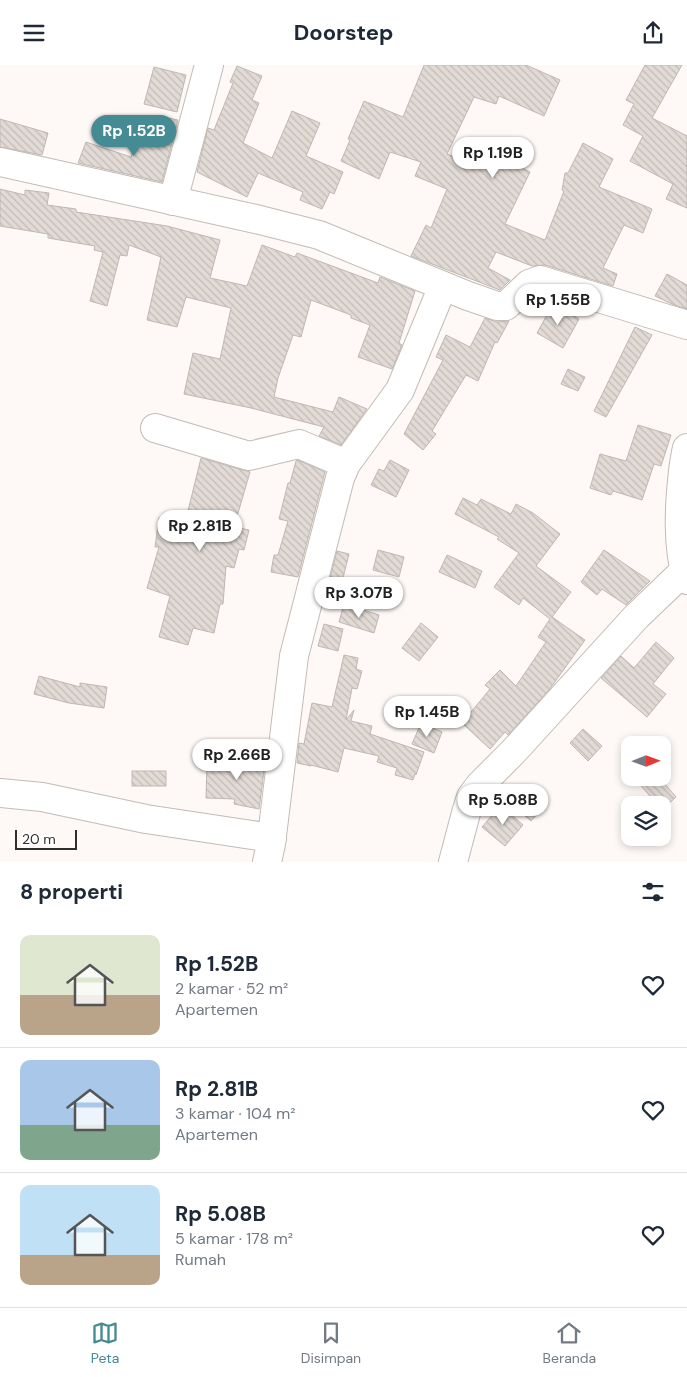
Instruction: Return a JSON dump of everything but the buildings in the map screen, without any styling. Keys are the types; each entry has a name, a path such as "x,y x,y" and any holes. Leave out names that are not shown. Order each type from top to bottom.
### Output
{"street":[{"path":"173,201 209,65"},
{"path":"0,162 260,220 318,235 443,286 498,306 506,306 530,284 540,281 687,325"},
{"path":"0,793 42,797 146,819 269,850 294,656 334,499 346,464 400,390 443,286"},
{"path":"154,428 249,456 300,444 346,464"},
{"path":"453,862 471,797 480,785 513,753 636,617 686,575 680,530 680,494 687,448"}]}
